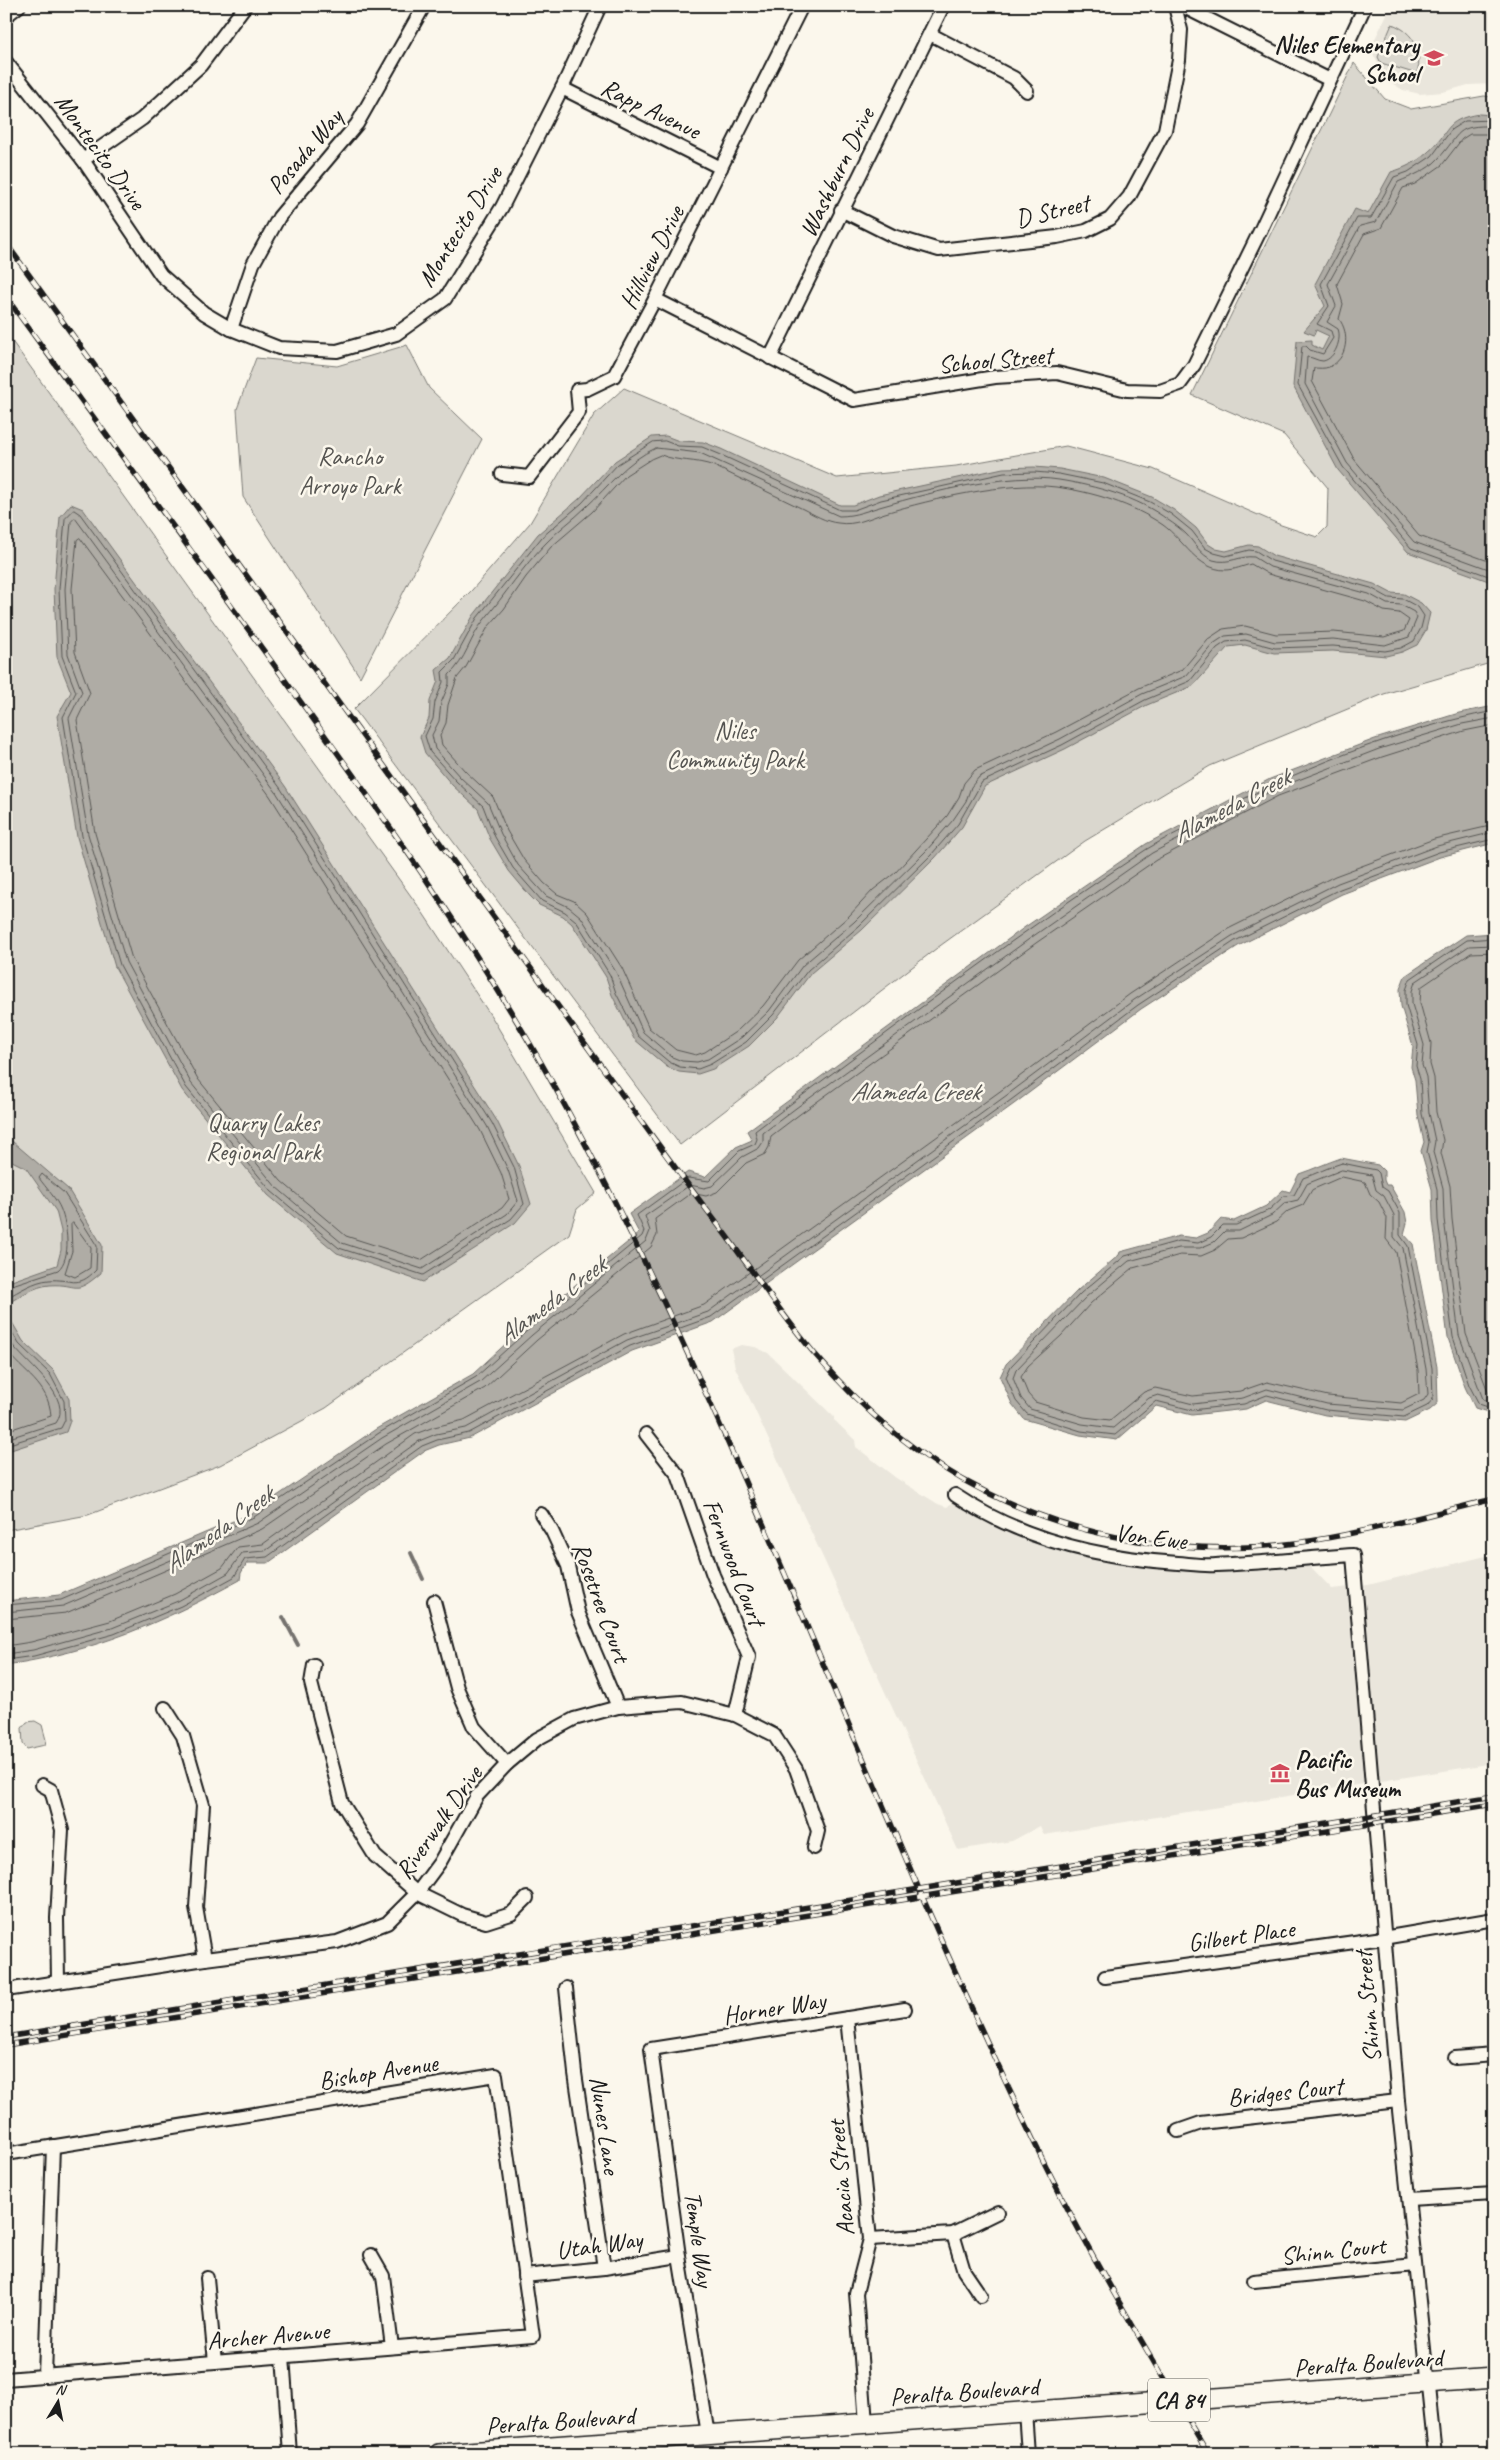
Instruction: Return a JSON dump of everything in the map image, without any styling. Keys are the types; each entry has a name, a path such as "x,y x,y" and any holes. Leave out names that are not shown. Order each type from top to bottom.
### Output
{"main road":[{"name":"Peralta Boulevard","path":"439,2454 595,2448 708,2434 1494,2378"}],"street":[{"path":"6,16 19,6"},
{"path":"83,160 142,119 201,65 245,6"},
{"name":"Posada Way","path":"230,329 253,264 279,217 357,124 424,6"},
{"name":"Montecito Drive","path":"6,62 83,160 161,275 204,313 230,329 279,348 337,351 396,334 445,299 502,207 562,88 600,6"},
{"name":"Hillview Drive","path":"502,474 529,476 579,412 577,390 588,389 614,376 655,299 802,6"},
{"name":"Washburn Drive","path":"770,358 943,6"},
{"name":"D Street","path":"842,210 893,236 939,250 1067,235 1086,231 1110,219 1129,197 1165,130 1179,60 1181,30 1175,6"},
{"path":"1182,6 1330,80"},
{"name":"School Street","path":"655,299 854,400 995,377 1056,373 1127,390 1160,392 1180,384 1194,365 1261,229 1364,6"},
{"path":"930,34 1014,78 1027,91"},
{"name":"Rapp Avenue","path":"562,88 721,168"},
{"name":"Fernwood Court","path":"646,1434 678,1475 713,1575 748,1657 734,1715"},
{"name":"Von Ewe","path":"955,1496 970,1506 1027,1532 1077,1548 1142,1560 1214,1566 1353,1555"},
{"name":"Rosetree Court","path":"541,1514 552,1531 568,1566 578,1612 618,1706"},
{"name":"Shinn Street","path":"1353,1555 1383,1938 1398,2102 1435,2454"},
{"path":"434,1601 457,1688 474,1727 507,1764"},
{"path":"314,1665 311,1683 342,1803 375,1856 417,1893 462,1916 486,1922 511,1914 527,1898"},
{"name":"Riverwalk Drive","path":"6,1990 205,1959 337,1942 387,1922 417,1893 440,1862 477,1796 507,1764 537,1739 574,1720 618,1706 682,1702 734,1715 774,1735 796,1769 818,1832 814,1848"},
{"path":"165,1708 183,1736 203,1805 196,1907 205,1959"},
{"path":"42,1785 51,1790 62,1830 57,1918 58,1981"},
{"name":"Gilbert Place","path":"1105,1977 1383,1938 1494,1919"},
{"name":"Nunes Lane","path":"566,1988 577,2082 604,2268"},
{"name":"Horner Way","path":"651,2049 904,2009"},
{"name":"Acacia Street","path":"847,2018 870,2239 856,2293 866,2423"},
{"name":"Temple Way","path":"651,2049 679,2256 708,2434"},
{"path":"1455,2058 1494,2056"},
{"name":"Bishop Avenue","path":"6,2154 496,2075 533,2336"},
{"name":"Bridges Court","path":"1178,2131 1201,2123 1398,2102"},
{"path":"45,2376 53,2146"},
{"path":"1409,2199 1494,2194"},
{"path":"870,2239 953,2234 998,2212"},
{"path":"953,2234 964,2271 981,2296"},
{"path":"371,2255 382,2276 392,2348"},
{"name":"Utah Way","path":"524,2276 604,2268 679,2256"},
{"name":"Shinn Court","path":"1254,2281 1415,2265"},
{"path":"206,2278 215,2362"},
{"name":"Archer Avenue","path":"6,2379 533,2336"},
{"path":"283,2356 290,2454"},
{"path":"1025,2411 1028,2454"}],"shaded area":[{"name":"Niles Elementary School","path":"1391,6 1494,6 1494,84 1468,85 1443,92 1420,94 1403,90 1387,80 1370,49"},
{"path":"741,1345 755,1347 768,1353 834,1417 834,1420 855,1440 856,1447 896,1478 938,1504 947,1507 954,1501 1082,1554 1119,1563 1192,1571 1254,1571 1310,1566 1332,1589 1368,1585 1494,1554 1494,1763 1044,1835 1040,1826 1012,1841 958,1850 735,1367 731,1349"}],"green space":[{"path":"1392,24 1406,32 1415,43 1419,58 1417,74 1381,63 1378,57"},
{"name":"Niles Community Park","path":"1354,63 1385,99 1411,109 1484,96 1494,97 1494,662 1384,694 1210,766 1085,841 937,948 680,1145 354,709 472,590 530,523 594,415 624,388 837,478 956,466 1066,446 1153,469 1281,525 1317,537 1327,527 1328,488 1284,435 1192,395"},
{"name":"Quarry Lakes Regional Park","path":"6,333 421,910 493,1019 596,1193 577,1209 569,1234 326,1408 220,1465 88,1515 6,1530"},
{"name":"Rancho Arroyo Park","path":"407,345 429,388 482,439 360,677 243,497 237,409 256,358 337,366"},
{"path":"35,1721 42,1725 46,1740 45,1745 27,1749 23,1744 22,1728 27,1722"}],"water":[{"path":"1479,114 1494,115 1494,583 1408,552 1338,470 1293,386 1297,341 1312,340 1312,345 1322,350 1329,336 1316,330 1314,335 1304,331 1325,306 1315,284 1355,209 1368,214 1391,172 1401,169 1424,156 1448,128 1459,120"},
{"path":"666,436 679,441 703,442 721,449 840,505 853,505 879,495 1003,468 1034,467 1060,469 1104,478 1152,497 1174,510 1196,528 1208,544 1216,549 1226,551 1249,545 1258,546 1274,556 1374,584 1391,593 1404,594 1421,603 1430,613 1426,630 1417,645 1402,652 1386,656 1333,651 1274,653 1245,645 1228,647 1193,686 1147,705 1065,749 985,786 962,827 935,858 862,930 811,973 777,1018 749,1046 713,1069 698,1074 679,1072 667,1067 634,1039 612,995 606,977 572,924 563,916 539,905 509,871 490,839 478,809 452,785 425,753 420,737 429,718 430,701 438,681 436,670 450,658 473,616 538,534 579,499 615,461 652,437"},
{"path":"71,504 83,509 285,786 497,1121 519,1166 531,1204 515,1223 423,1282 337,1253 268,1195 182,1090 115,967 77,837 57,716 71,692 57,657 54,589 60,517"},
{"name":"Alameda Creek","path":"1494,706 1494,843 1440,857 1342,894 1238,946 1141,1009 1014,1104 713,1322 632,1351 470,1438 439,1445 424,1451 268,1563 247,1563 241,1573 240,1580 183,1609 155,1622 98,1643 69,1652 6,1665 6,1601 59,1595 252,1513 376,1429 473,1374 525,1326 639,1233 629,1214 688,1172 705,1177 736,1147 752,1140 747,1131 1025,927 1146,844 1270,779 1375,739 1459,713"},
{"path":"1494,933 1494,1414 1475,1408 1465,1387 1448,1338 1433,1220 1432,1189 1421,1151 1424,1142 1418,1115 1415,1080 1411,1067 1413,1046 1401,1006 1400,989 1405,976 1466,935"},
{"path":"6,1136 68,1189 102,1245 101,1273 85,1285 80,1287 44,1286 6,1304 6,1283 57,1265 61,1250 61,1231 56,1211 26,1168 6,1158"},
{"path":"1341,1158 1378,1165 1384,1171 1386,1185 1390,1185 1405,1212 1407,1223 1404,1234 1413,1244 1437,1367 1438,1403 1430,1410 1405,1422 1325,1415 1266,1400 1246,1409 1192,1415 1156,1406 1117,1440 1080,1435 1024,1419 1012,1404 1000,1377 1006,1364 1078,1290 1119,1255 1120,1252 1179,1236 1196,1238 1208,1233 1221,1219 1234,1221 1266,1206 1283,1190 1290,1192 1299,1174"},
{"path":"6,1312 23,1341 54,1371 69,1399 70,1421 66,1432 11,1450 6,1450"}],"waterway":[{"path":"411,1553 423,1579"},
{"path":"283,1617 298,1645"}],"railway":[{"path":"6,243 626,1101 779,1309 832,1374 893,1432 961,1479 1023,1509 1098,1533 1137,1541 1177,1546 1216,1548 1256,1547 1296,1543 1371,1529 1494,1499"},
{"path":"6,297 394,833 469,944 539,1058 634,1240 693,1366 750,1492 913,1875 1047,2169 1091,2252 1208,2454"},
{"path":"6,2037 1494,1796"},
{"path":"6,2045 1494,1804"}],"place":[{"name":"Niles Elementary School","path":"1434,58"},
{"name":"Pacific Bus Museum","path":"1280,1773"}]}
